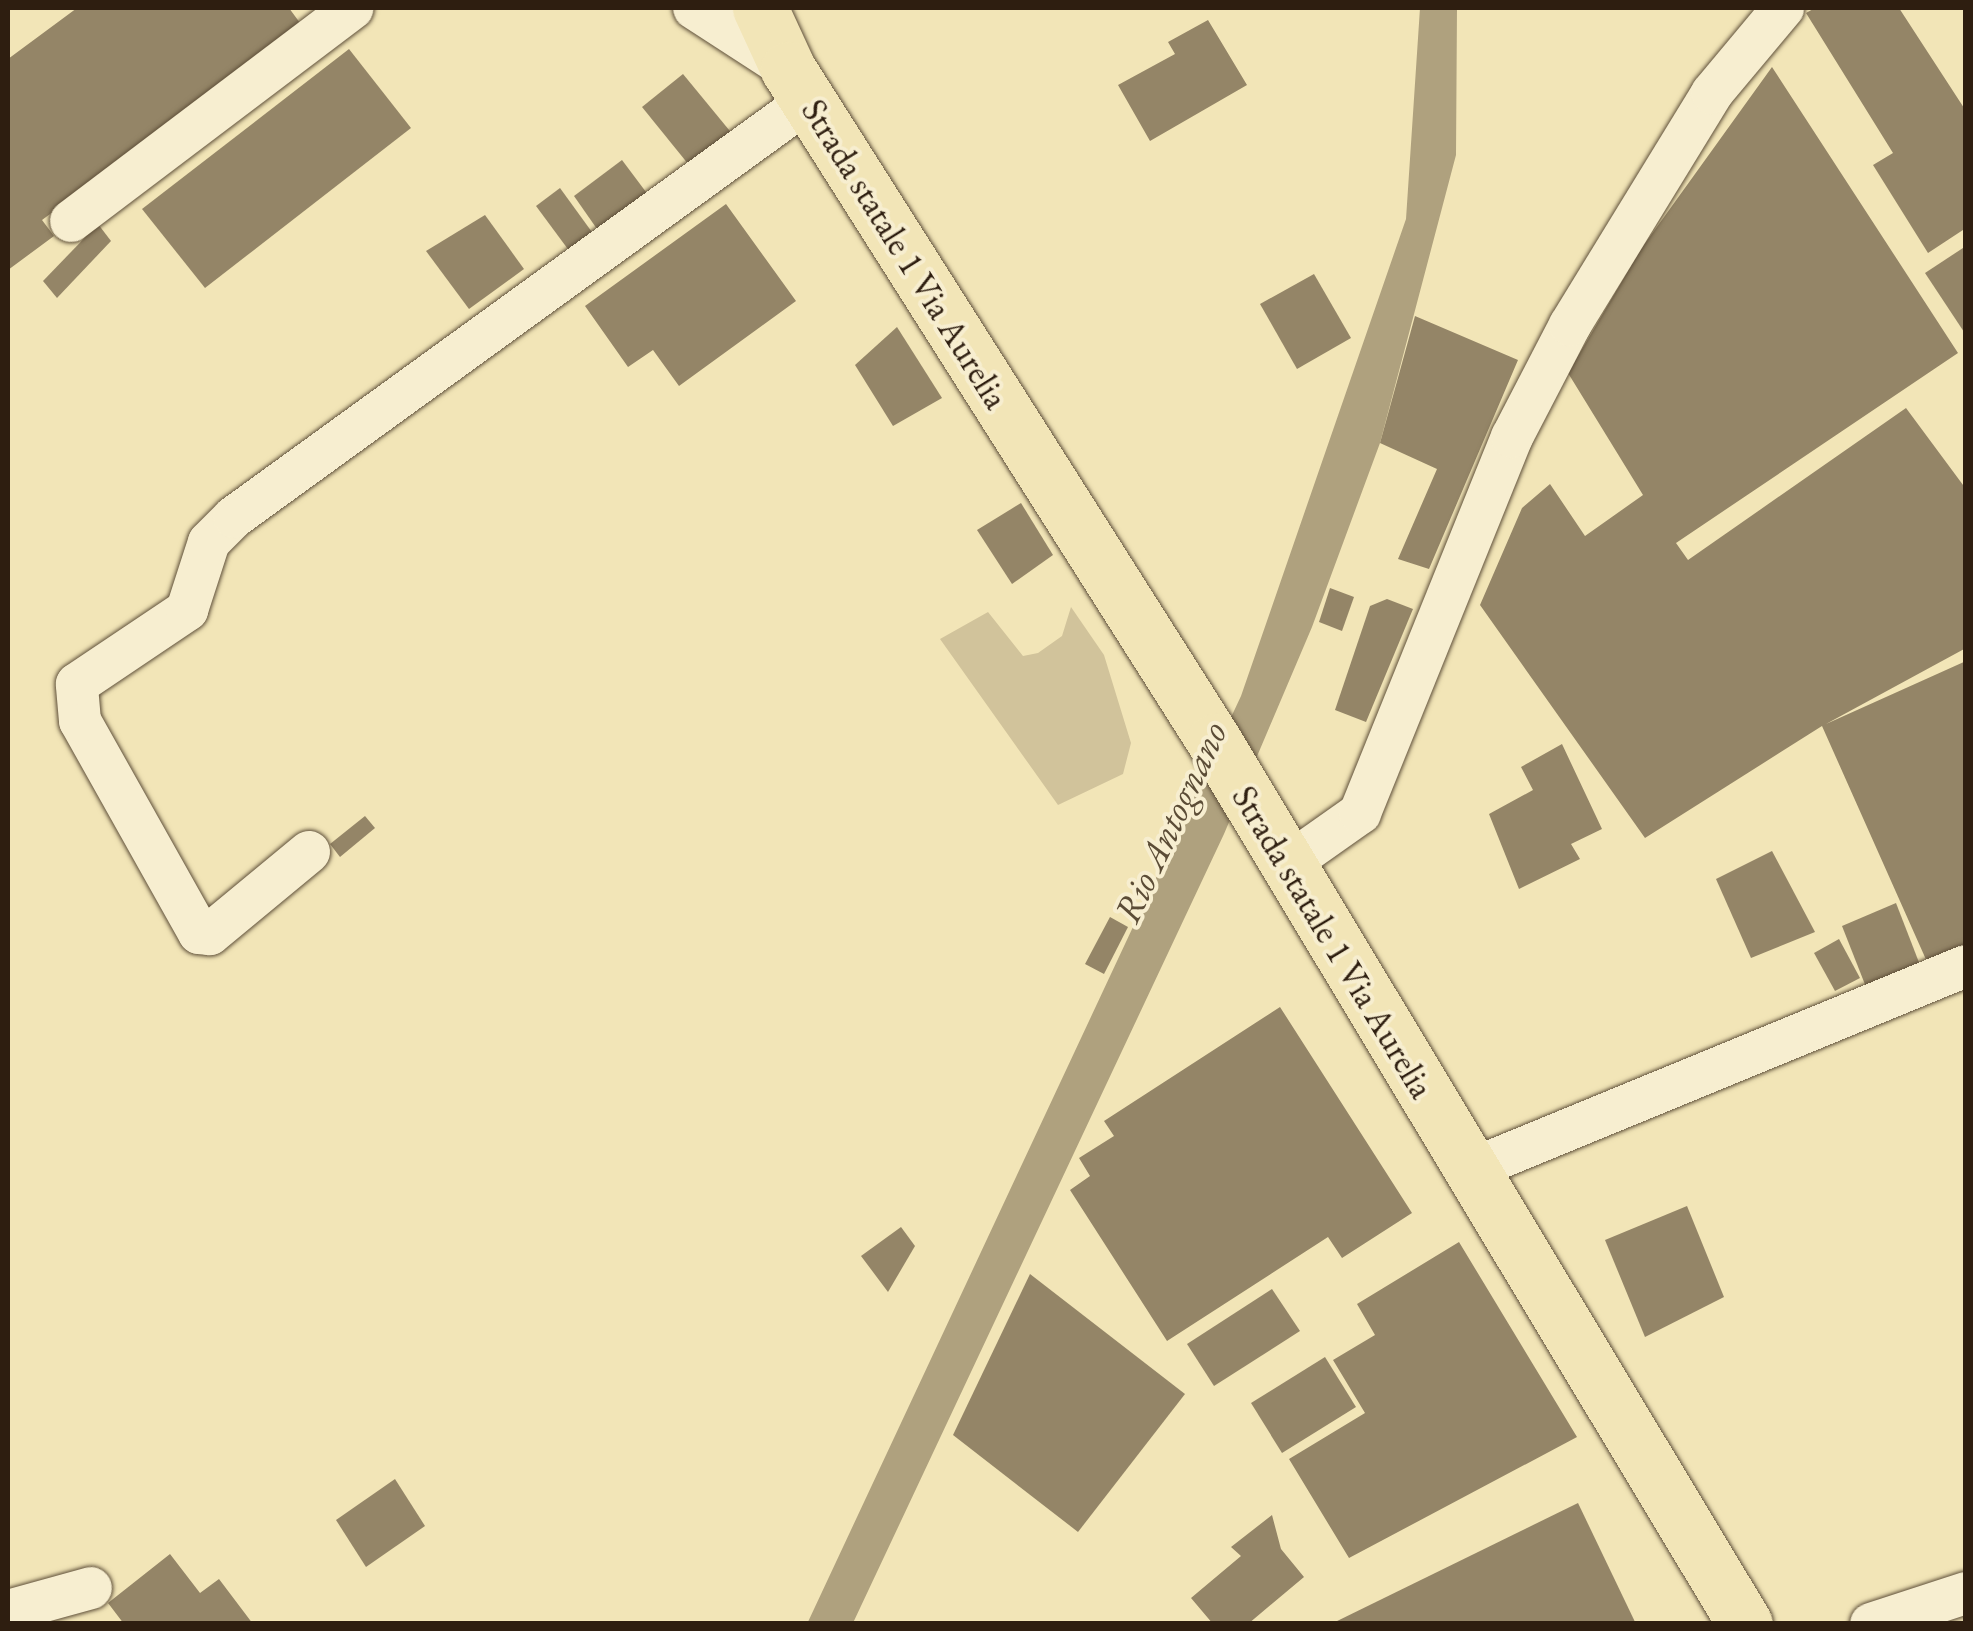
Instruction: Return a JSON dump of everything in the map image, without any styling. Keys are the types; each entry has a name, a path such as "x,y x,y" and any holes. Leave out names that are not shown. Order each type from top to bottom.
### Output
{"main road":[{"name":"Strada statale 1 Via Aurelia","path":"760,8 798,85 1214,740 1745,1624"}],"street":[{"path":"71,221 354,8"},
{"path":"309,852 210,934 199,933 80,722 77,684 188,610 209,542 234,516 798,85 694,8"},
{"path":"1281,856 1360,813 1512,438 1570,325 1712,93 1783,8"},
{"path":"1470,1170 1966,966"},
{"path":"8,1611 92,1588"},
{"path":"1871,1624 1966,1593"}],"shaded area":[{"path":"1420,8 1457,8 1456,155 1380,443 1312,627 1224,834 853,1623 807,1624 1241,696 1406,219"},
{"path":"1071,607 1104,655 1131,743 1123,774 1058,805 940,639 988,612 1023,656 1038,653 1062,636"}],"building":[{"path":"77,8 289,8 303,27 42,220 54,236 8,270 8,59"},
{"path":"1815,8 1899,8 1966,111 1966,228 1928,253 1873,165 1893,153 1806,13"},
{"path":"1208,20 1247,85 1150,141 1118,85 1175,54 1168,42"},
{"path":"349,49 411,128 205,288 142,209"},
{"path":"1772,67 1958,353 1676,543 1688,560 1906,408 1966,489 1966,648 1826,724 1966,661 1966,947 1928,964 1822,726 1645,838 1480,605 1522,508 1550,484 1585,536 1643,495 1568,373 1641,249"},
{"path":"683,74 734,136 693,170 642,107"},
{"path":"622,160 655,204 604,239 574,196"},
{"path":"560,188 597,239 573,256 536,206"},
{"path":"726,204 796,301 679,386 653,350 628,367 585,306"},
{"path":"485,215 524,269 469,309 426,251"},
{"path":"98,224 111,241 57,298 43,281"},
{"path":"1966,246 1966,335 1925,273"},
{"path":"1314,274 1351,338 1297,369 1260,304"},
{"path":"1415,316 1518,360 1429,569 1398,559 1437,469 1380,443"},
{"path":"897,327 942,398 893,426 855,365"},
{"path":"1021,503 1053,555 1012,584 977,530"},
{"path":"1330,588 1354,597 1342,631 1319,622"},
{"path":"1387,599 1413,609 1366,722 1335,710 1370,606"},
{"path":"1562,744 1602,829 1571,844 1580,859 1519,889 1489,814 1533,790 1521,767"},
{"path":"365,816 375,828 340,857 330,844"},
{"path":"1772,851 1815,932 1751,958 1716,879"},
{"path":"1896,903 1920,965 1866,987 1842,926"},
{"path":"1110,917 1128,927 1104,974 1085,964"},
{"path":"1839,939 1860,978 1835,991 1814,953"},
{"path":"1280,1007 1412,1213 1342,1258 1328,1237 1167,1341 1070,1190 1090,1176 1079,1158 1114,1136 1104,1121"},
{"path":"1687,1206 1724,1297 1645,1337 1605,1240"},
{"path":"901,1227 915,1246 888,1292 861,1256"},
{"path":"1459,1242 1577,1437 1349,1558 1289,1459 1365,1413 1333,1360 1375,1335 1357,1304"},
{"path":"1030,1274 1185,1394 1078,1532 953,1435"},
{"path":"1272,1289 1300,1331 1214,1386 1187,1344"},
{"path":"1325,1357 1356,1407 1282,1453 1251,1403"},
{"path":"395,1479 425,1526 366,1567 336,1520"},
{"path":"1578,1503 1636,1624 1331,1624"},
{"path":"1272,1515 1281,1549 1304,1577 1248,1624 1213,1624 1191,1598 1241,1556 1231,1547"},
{"path":"170,1554 200,1593 219,1579 253,1624 124,1624 108,1603"}],"water label":[{"name":"Rio Antognano","path":"1170,822"}]}
